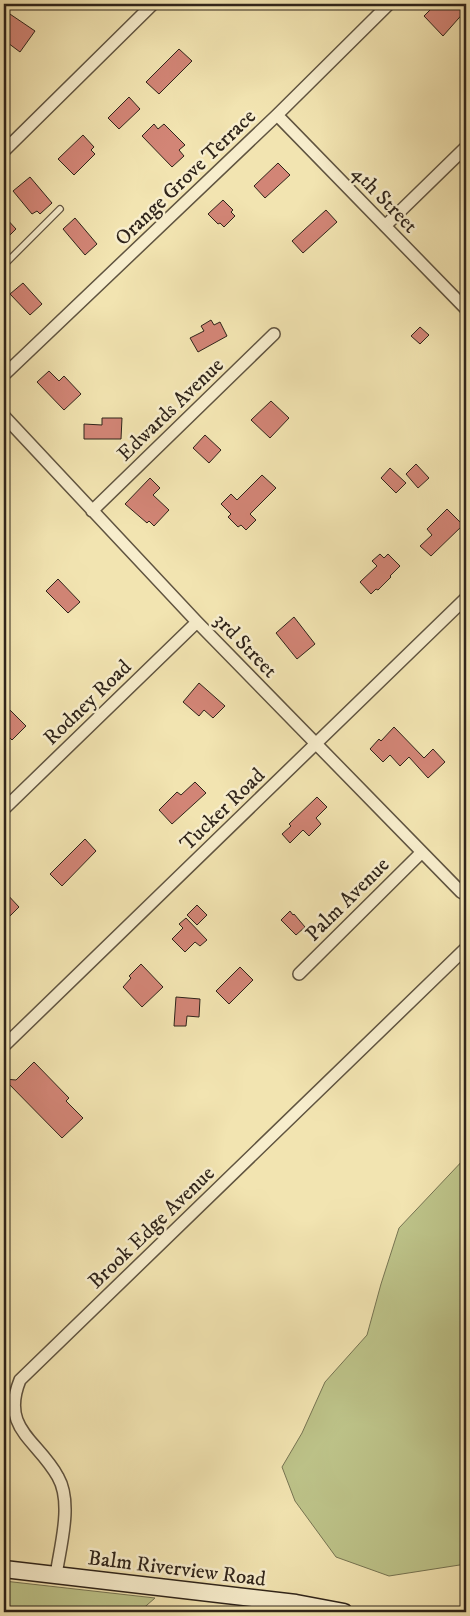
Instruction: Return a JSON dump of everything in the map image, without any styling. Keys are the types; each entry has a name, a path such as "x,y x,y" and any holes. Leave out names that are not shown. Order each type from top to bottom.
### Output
{"main road":[{"name":"Balm Riverview Road","path":"4,1569 296,1603 344,1612"}],"street":[{"path":"4,151 153,4"},
{"name":"Orange Grove Terrace","path":"4,375 277,115 389,4"},
{"name":"4th Street","path":"277,115 466,310"},
{"path":"385,226 466,147"},
{"name":"Edwards Avenue","path":"92,511 274,334"},
{"name":"3rd Street","path":"4,416 197,622 466,895"},
{"name":"Tucker Road","path":"4,1046 466,598"},
{"name":"Rodney Road","path":"4,809 197,622"},
{"name":"Palm Avenue","path":"299,974 422,852"},
{"name":"Brook Edge Avenue","path":"56,1575 65,1520 65,1497 59,1478 12,1428 6,1418 5,1404 10,1392 27,1373 466,948"}],"lane":[{"path":"4,265 60,209"}],"green space":[{"path":"466,1157 466,1564 389,1576 336,1557 295,1501 282,1467 302,1433 325,1382 367,1335 399,1228"},
{"path":"4,1581 155,1598 139,1612 4,1612"}],"building":[{"path":"436,4 466,4 466,10 443,36 424,16"},
{"path":"4,10 35,31 20,52 4,40"},
{"path":"179,49 192,61 159,94 146,82"},
{"path":"129,97 140,109 119,129 108,118"},
{"path":"154,124 158,129 164,124 185,145 179,150 184,156 172,167 142,136"},
{"path":"83,135 94,147 91,150 95,154 74,175 58,159"},
{"path":"278,163 290,175 265,198 254,186"},
{"path":"30,177 52,203 40,214 37,211 32,214 13,191"},
{"path":"223,200 233,210 231,212 235,216 224,227 208,214"},
{"path":"326,210 337,222 303,253 292,241"},
{"path":"4,216 16,229 4,241"},
{"path":"75,218 97,244 85,255 63,229"},
{"path":"23,283 42,304 30,315 10,294"},
{"path":"211,320 214,325 220,322 227,336 198,352 190,338 204,331 201,326"},
{"path":"420,327 429,335 420,344 411,336"},
{"path":"49,371 59,381 64,376 81,394 64,410 37,382"},
{"path":"271,401 289,418 270,438 251,420"},
{"path":"102,418 122,418 121,439 84,439 84,424 102,425"},
{"path":"205,435 221,450 209,463 193,448"},
{"path":"416,464 429,478 418,488 406,474"},
{"path":"390,468 406,483 396,493 381,478"},
{"path":"262,475 276,488 250,514 256,520 246,530 241,525 238,527 228,517 231,514 221,504 231,494 237,500"},
{"path":"150,478 160,488 153,495 169,510 154,526 149,521 147,523 125,504"},
{"path":"447,509 463,525 431,556 420,546 432,535 427,529"},
{"path":"380,554 384,558 388,554 400,566 378,590 376,589 371,594 360,582 377,566 372,561"},
{"path":"58,579 80,602 68,613 46,591"},
{"path":"294,617 315,644 297,659 276,633"},
{"path":"199,683 225,706 213,718 204,710 199,716 183,702"},
{"path":"4,704 26,726 12,740 4,732"},
{"path":"394,727 424,758 433,749 445,762 428,778 409,757 400,766 390,755 383,762 370,749 379,739 381,741"},
{"path":"195,782 206,793 172,824 159,810 177,792 181,795"},
{"path":"317,797 327,807 316,818 321,824 309,836 303,830 290,843 282,834 291,826 289,824"},
{"path":"85,839 96,851 62,886 50,874"},
{"path":"4,891 19,907 4,922"},
{"path":"197,905 207,915 197,925 187,915"},
{"path":"290,911 305,927 296,935 281,920"},
{"path":"186,918 207,940 200,946 195,942 185,952 172,939 183,928 179,924"},
{"path":"141,964 163,987 142,1007 123,987 131,978 129,976"},
{"path":"240,967 253,980 229,1004 216,991"},
{"path":"176,997 200,999 199,1017 187,1016 186,1026 174,1026"},
{"path":"34,1062 69,1098 66,1101 83,1118 62,1138 4,1079 16,1080"}]}
